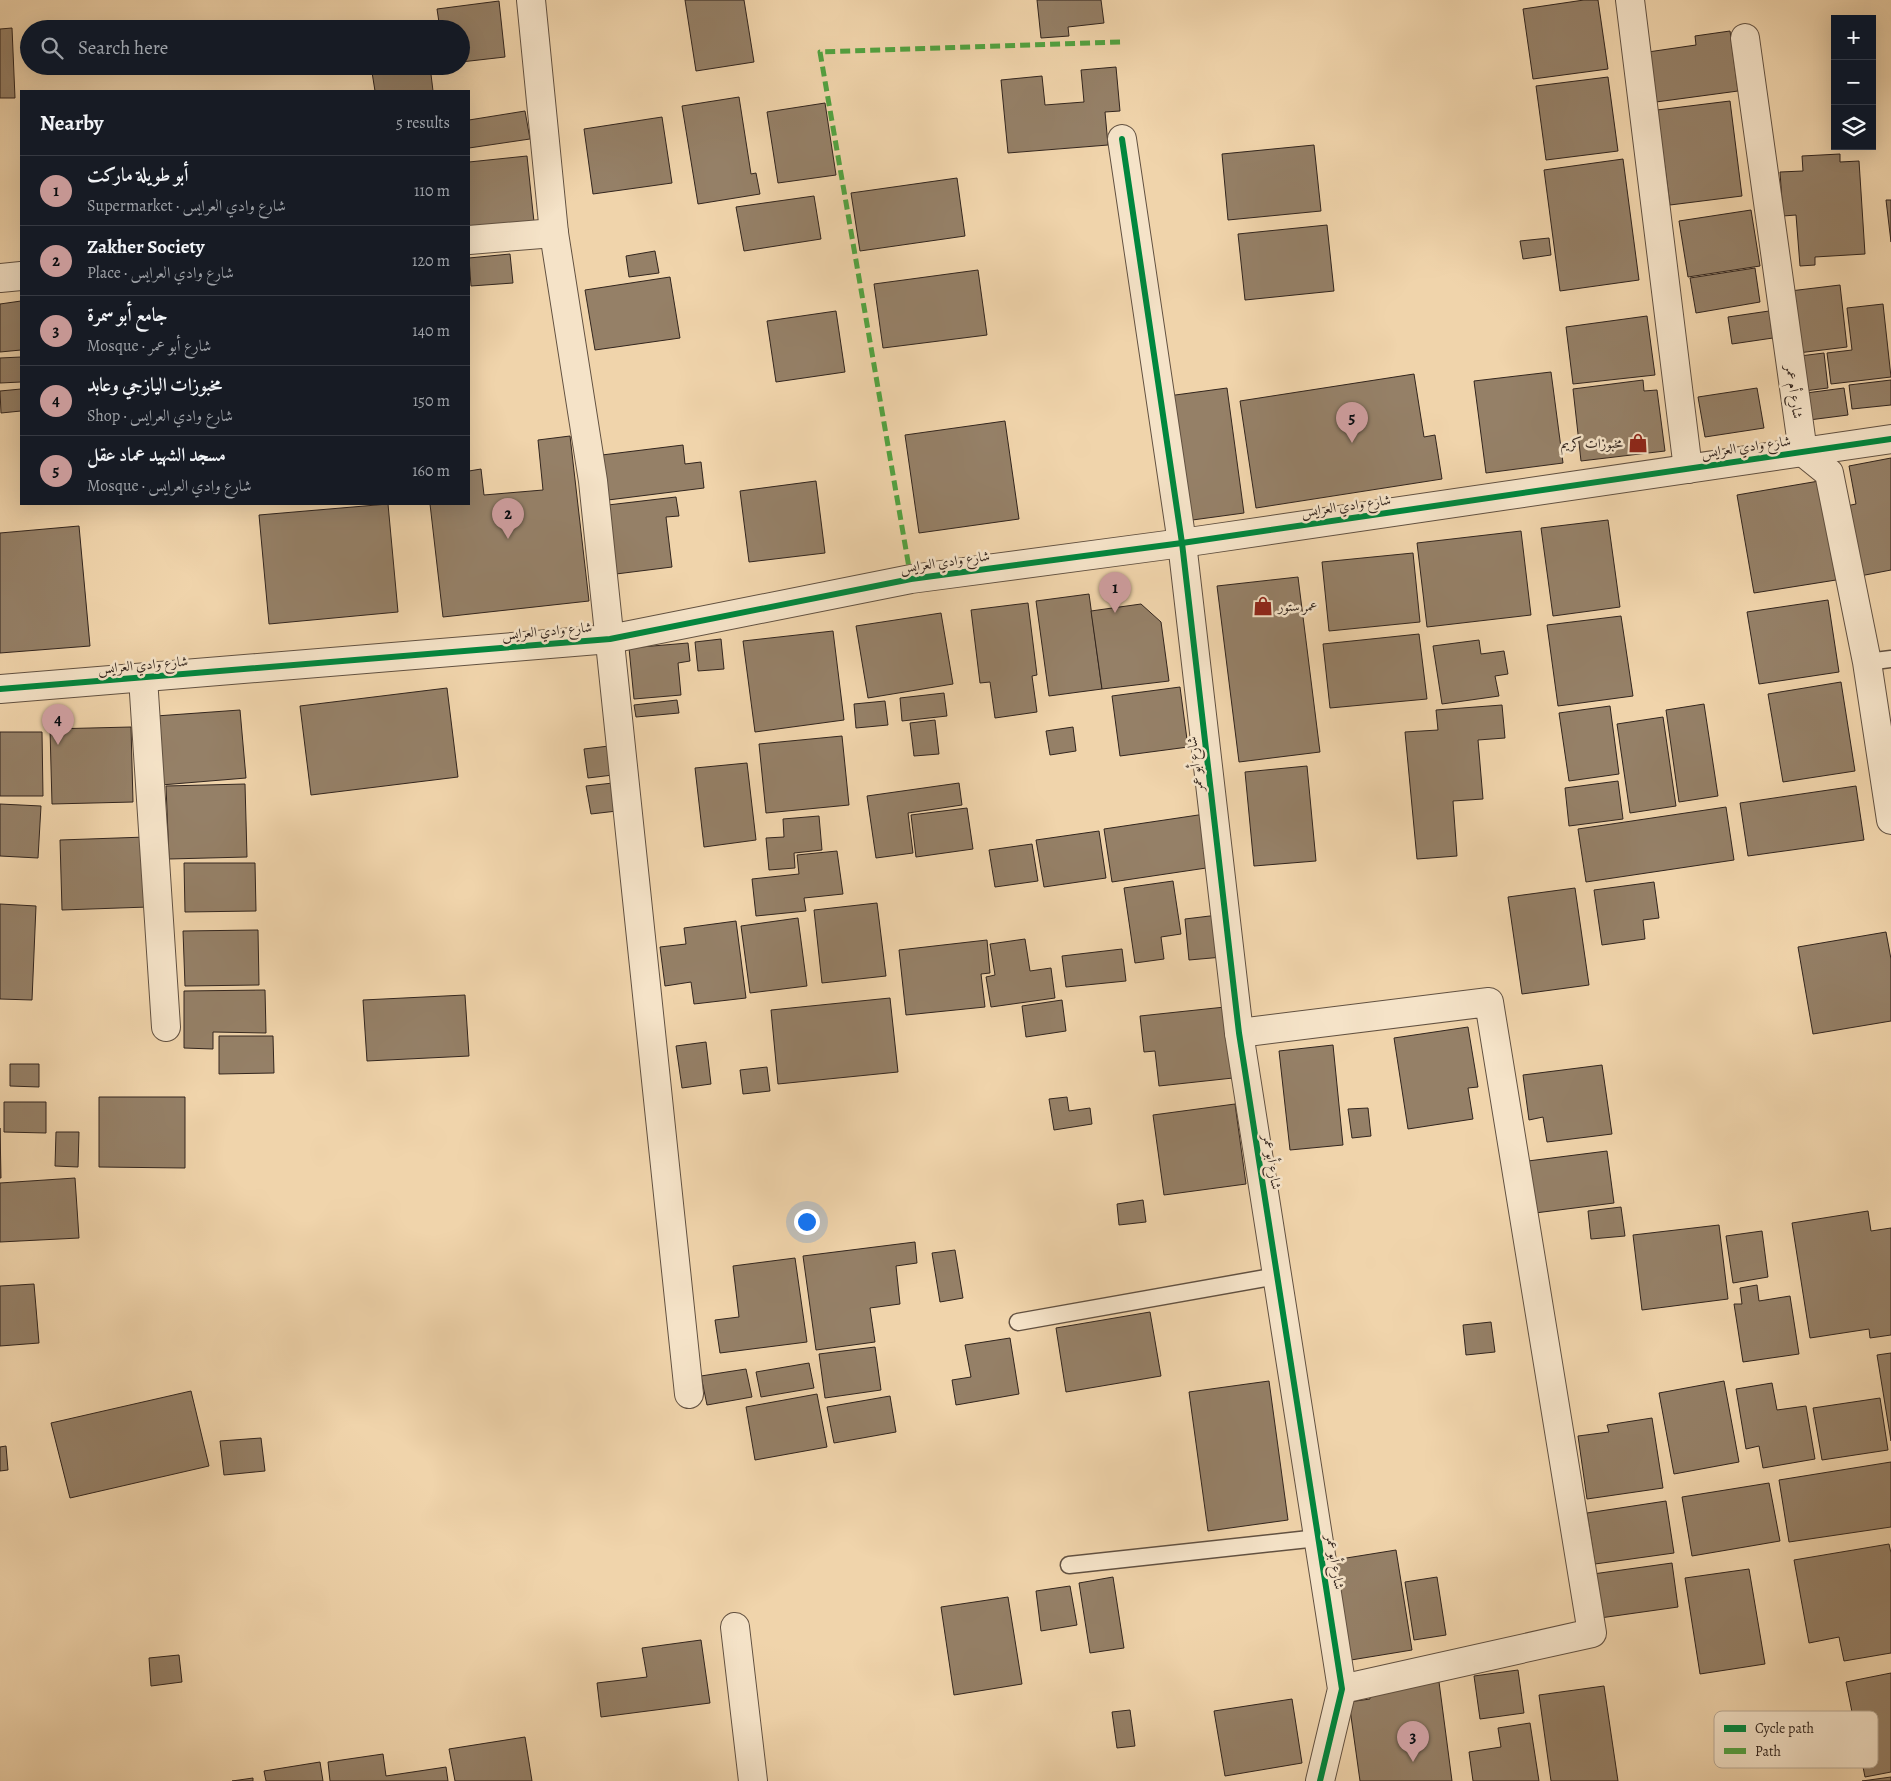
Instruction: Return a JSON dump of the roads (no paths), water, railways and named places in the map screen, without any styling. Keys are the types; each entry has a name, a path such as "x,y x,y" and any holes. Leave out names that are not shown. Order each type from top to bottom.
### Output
{"street":[{"path":"531,0 554,233 593,481 689,1394"},
{"path":"1630,0 1688,468"},
{"name":"شارع أم عمر","path":"1745,38 1803,452"},
{"name":"شارع أبو عمر","path":"1122,139 1182,543 1240,1033 1342,1689 1320,1781"},
{"path":"470,240 554,233"},
{"path":"0,278 20,276"},
{"name":"شارع وادي العرايس","path":"0,689 610,639 911,579 1182,543 1891,439"},
{"path":"1803,452 1829,472 1879,661 1890,803"},
{"path":"143,678 166,1027"},
{"path":"1240,1033 1489,1002 1592,1633 1342,1689"},
{"path":"735,1627 753,1781"}],"lane":[{"path":"1018,1322 1277,1276"},
{"path":"1069,1565 1318,1538"}],"place":[{"name":"مسجد الشهيد عماد عقل","path":"1352,443"},
{"name":"مخبوزات كريم","path":"1638,443"},
{"name":"Zakher Society","path":"508,539"},
{"name":"عمر ستور","path":"1263,606"},
{"name":"أبو طويلة ماركت","path":"1115,613"},
{"name":"مخبوزات اليازجي وعابد","path":"58,745"},
{"name":"جامع أبو سمرة","path":"1413,1762"}]}
